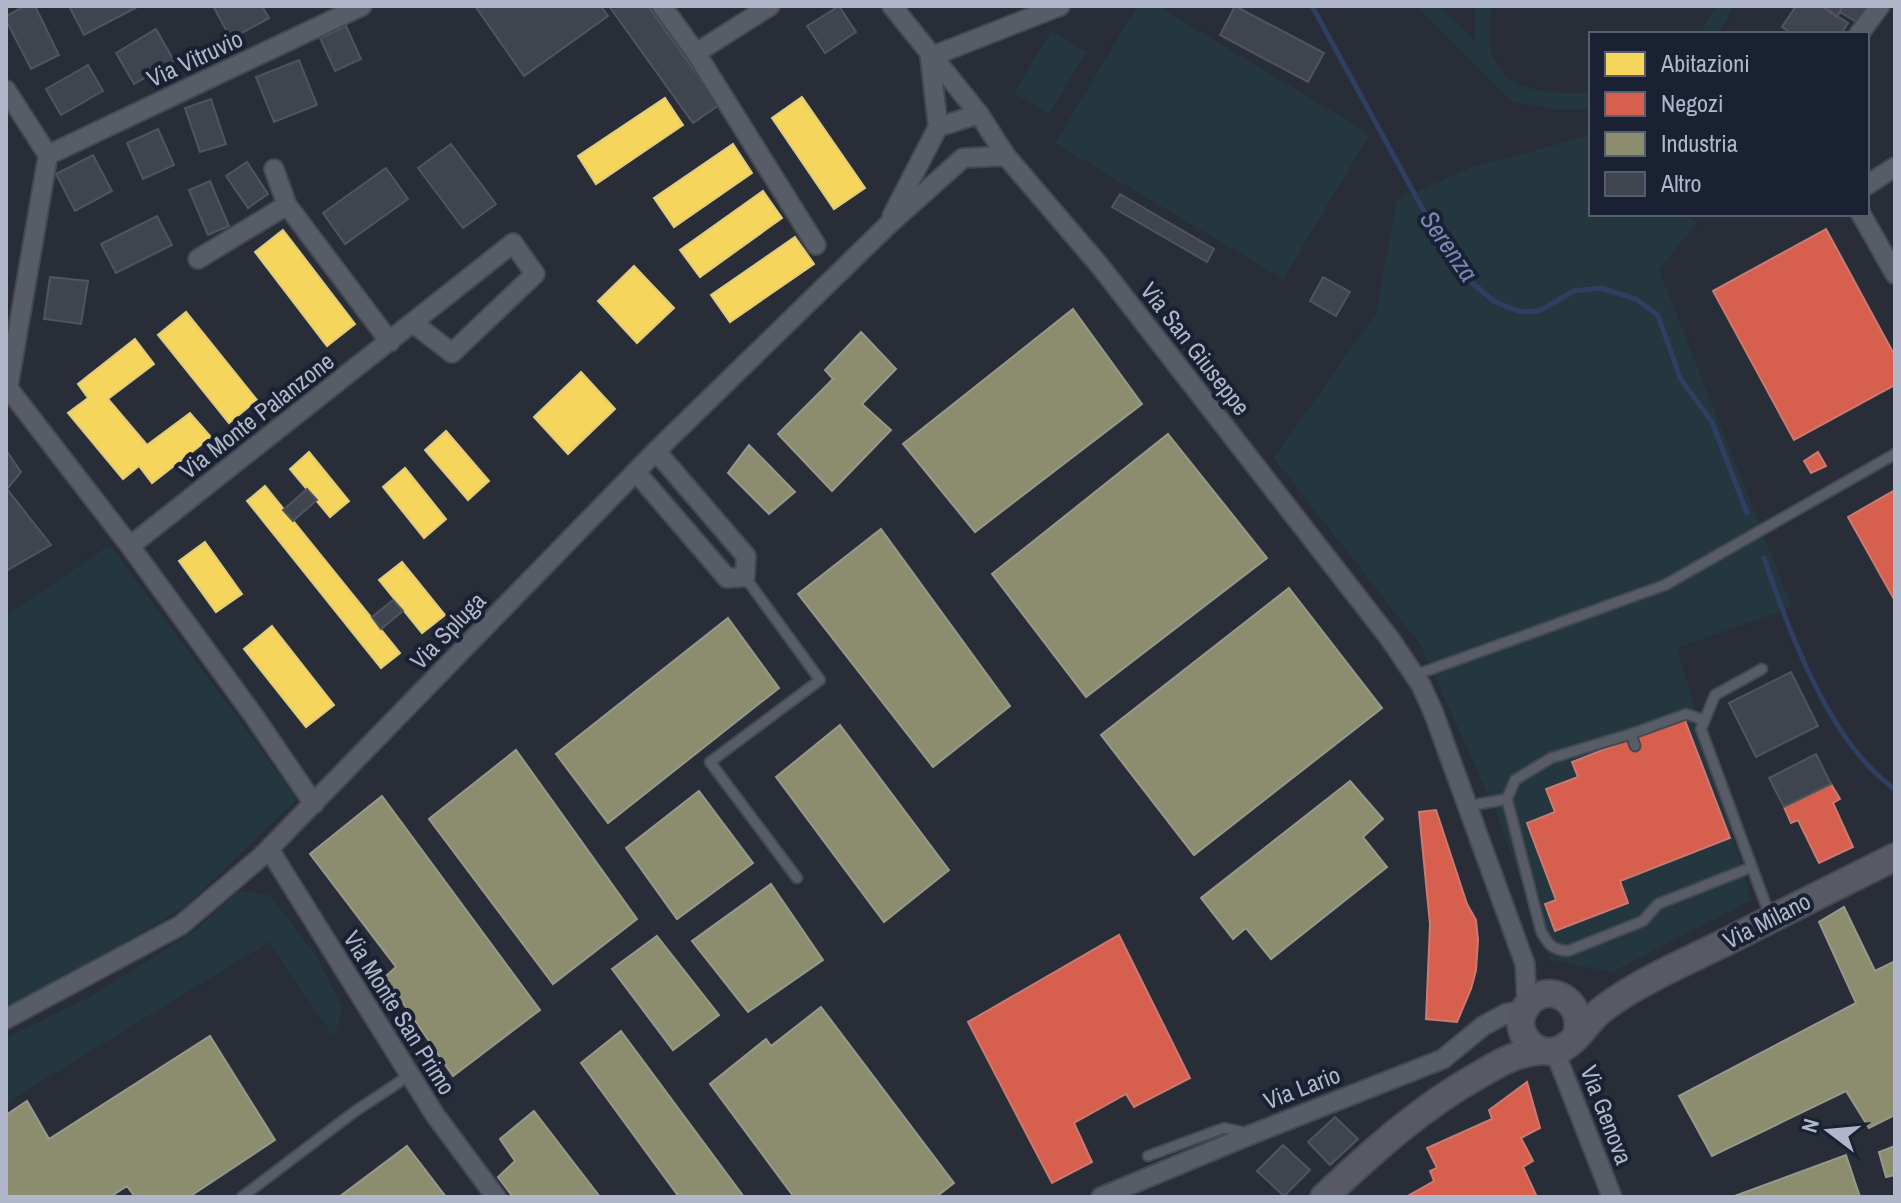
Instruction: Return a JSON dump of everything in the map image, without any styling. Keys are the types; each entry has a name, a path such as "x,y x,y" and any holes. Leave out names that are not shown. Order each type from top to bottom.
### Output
{"main road":[{"name":"Via Milano","path":"1324,1197 1413,1118 1452,1090 1527,1051 1558,1050 1611,1003 1639,985 1895,857"},
{"name":"Via Milano","path":"1564,1000 1639,985"},
{"path":"1542,995 1564,1000 1579,1019 1558,1050 1531,1045 1521,1016 1542,995"},
{"name":"Via Milano","path":"1494,1066 1521,1016"}],"street":[{"name":"Via Vitruvio","path":"48,155 362,6"},
{"path":"662,6 696,53 816,245"},
{"path":"696,53 770,6"},
{"name":"Via San Giuseppe","path":"892,6 930,57 979,114 1006,156 1100,266 1415,675 1434,714 1525,964 1521,1016"},
{"path":"979,114 938,127 930,57 1060,6"},
{"path":"1860,32 1880,6"},
{"path":"6,90 48,155 7,389 130,546 314,804"},
{"name":"Via Spluga","path":"887,226 938,127"},
{"name":"Via Spluga","path":"6,1019 181,925 269,849 656,451 887,226 963,158 1006,156"},
{"path":"1869,184 1895,167"},
{"path":"274,169 287,205 390,342"},
{"path":"198,259 287,205"},
{"path":"1862,216 1895,274"},
{"name":"Via Monte Palanzone","path":"130,546 513,243 535,274 452,353 413,323"},
{"path":"636,472 727,578 745,577 746,556 656,451"},
{"name":"Via Monte San Primo","path":"269,849 435,1115 496,1197"},
{"name":"Via San Giuseppe","path":"1525,964 1564,1000"},
{"name":"Via Lario","path":"1101,1197 1443,1059 1483,1026 1507,1013 1521,1016"},
{"name":"Via Genova","path":"1558,1050 1612,1197"}],"lane":[{"path":"1415,675 1665,585 1800,511 1895,454"},
{"path":"745,577 820,680 710,762 797,878"},
{"path":"1762,669 1715,695 1701,729 1771,919"},
{"path":"1704,720 1686,714 1551,758 1515,780 1507,799 1541,931 1549,946 1568,951 1643,921 1658,904 1752,867"},
{"path":"1631,734 1635,746"},
{"path":"1468,806 1507,799"},
{"path":"242,1197 354,1112 410,1075"},
{"path":"1148,1156 1224,1128 1250,1135"}],"shaded area":[{"path":"1137,6 1157,6 1370,134 1283,279 1055,143"},
{"path":"1416,6 1439,6 1475,41 1475,6 1491,6 1492,56 1503,73 1525,87 1589,93 1589,109 1552,109 1512,101"},
{"path":"1716,6 1734,6 1719,32 1701,32"},
{"path":"1051,31 1086,52 1049,114 1014,93"},
{"path":"1589,136 1589,216 1688,216 1697,223 1659,270 1792,607 1677,648 1751,900 1612,972 1550,960 1497,815 1422,647 1274,458 1376,313 1397,200 1473,167"},
{"path":"110,545 297,799 187,905 65,978 6,1008 6,615"},
{"path":"238,891 270,895 317,957 343,1008 334,1037 269,942 6,1103 6,1038 93,995 195,931"}],"building: Abitazioni":[{"path":"802,97 865,188 834,209 772,118"},
{"path":"665,98 683,125 596,184 578,156"},
{"path":"733,144 752,173 674,227 654,198"},
{"path":"763,191 782,218 700,277 680,250"},
{"path":"283,230 355,324 327,346 255,252"},
{"path":"795,237 814,264 730,322 711,295"},
{"path":"634,266 674,308 637,343 598,301"},
{"path":"186,312 257,400 229,423 158,335"},
{"path":"135,339 154,364 108,399 147,445 190,413 211,437 152,483 139,466 123,479 68,413 88,398 78,384"},
{"path":"581,372 615,409 568,454 534,417"},
{"path":"446,431 489,481 468,500 425,450"},
{"path":"309,452 349,501 330,517 290,469"},
{"path":"405,468 446,519 424,538 383,487"},
{"path":"265,486 400,653 381,668 247,501"},
{"path":"205,542 242,594 216,612 179,561"},
{"path":"402,562 445,615 422,633 379,580"},
{"path":"272,626 334,705 306,727 244,649"}],"building: Negozi":[{"path":"1826,229 1895,356 1895,385 1794,440 1713,291"},
{"path":"1818,452 1826,466 1811,473 1804,461"},
{"path":"1895,490 1895,601 1848,517"},
{"path":"1684,718 1730,838 1620,881 1628,903 1555,931 1545,904 1556,900 1527,823 1555,812 1546,789 1578,777 1572,762"},
{"path":"1831,784 1840,799 1833,803 1853,847 1819,863 1798,820 1791,823 1784,807"},
{"path":"1436,810 1467,904 1476,920 1478,940 1476,970 1457,1022 1426,1019 1430,924 1419,812"},
{"path":"1119,935 1190,1078 1134,1107 1126,1094 1074,1123 1092,1162 1052,1183 968,1022"},
{"path":"1527,1082 1540,1128 1521,1138 1533,1161 1523,1167 1537,1197 1406,1197 1434,1181 1430,1171 1437,1168 1427,1148 1492,1119 1489,1110"}],"building: Industria":[{"path":"1073,309 1142,404 975,532 903,444"},
{"path":"861,332 896,369 862,404 891,430 832,491 778,434 833,379 825,370"},
{"path":"1168,434 1267,558 1086,697 992,574"},
{"path":"749,445 795,492 769,514 728,473"},
{"path":"881,529 1010,706 933,767 798,594"},
{"path":"1289,588 1382,708 1194,855 1101,735"},
{"path":"728,618 779,688 608,823 556,754"},
{"path":"840,725 949,870 884,922 776,777"},
{"path":"516,750 637,919 553,984 429,819"},
{"path":"1350,781 1383,819 1363,837 1387,867 1271,959 1246,928 1233,939 1201,898"},
{"path":"699,791 753,863 677,919 626,848"},
{"path":"382,796 540,1010 453,1076 385,977 396,967 310,854"},
{"path":"771,884 823,960 748,1012 692,941"},
{"path":"1844,907 1875,971 1895,961 1895,1115 1869,1128 1846,1091 1712,1156 1679,1096 1856,1003 1819,922"},
{"path":"657,936 719,1015 673,1050 612,969"},
{"path":"821,1007 954,1183 936,1197 794,1197 710,1084 766,1039 771,1046"},
{"path":"621,1031 744,1197 679,1197 581,1063"},
{"path":"210,1036 275,1140 189,1197 135,1197 127,1186 110,1197 6,1197 6,1115 27,1101 49,1139"},
{"path":"534,1111 600,1197 513,1197 498,1177 515,1161 500,1139"},
{"path":"407,1146 446,1197 339,1197"},
{"path":"1895,1146 1895,1175 1886,1177 1879,1152"},
{"path":"1846,1155 1860,1197 1732,1197"}],"building: Altro":[{"path":"25,6 35,6 59,55 31,69 6,20 6,16"},
{"path":"69,6 139,6 84,35"},
{"path":"213,6 262,6 269,18 231,39"},
{"path":"475,6 601,6 608,16 524,76"},
{"path":"609,6 648,6 719,105 693,123"},
{"path":"839,6 856,32 825,53 807,26"},
{"path":"1235,6 1324,53 1308,82 1220,35"},
{"path":"1796,6 1821,6 1848,23 1842,32 1790,32 1782,27"},
{"path":"1821,6 1843,6 1837,17"},
{"path":"1843,6 1869,6 1858,23 1840,12"},
{"path":"346,26 361,59 335,71 320,38"},
{"path":"156,29 174,61 134,84 116,53"},
{"path":"299,60 317,105 274,122 256,77"},
{"path":"88,65 103,91 61,115 46,89"},
{"path":"211,99 226,144 200,152 185,108"},
{"path":"158,129 174,165 143,179 127,143"},
{"path":"451,144 496,204 463,228 418,168"},
{"path":"93,155 112,191 75,211 56,174"},
{"path":"247,162 268,194 248,208 226,176"},
{"path":"386,168 408,199 345,244 323,213"},
{"path":"210,181 229,226 208,235 189,190"},
{"path":"1120,194 1214,249 1207,262 1112,207"},
{"path":"157,216 172,245 116,273 101,244"},
{"path":"50,277 88,281 81,324 44,319"},
{"path":"1323,277 1350,292 1336,316 1310,301"},
{"path":"6,450 21,472 7,489 51,545 6,571"},
{"path":"307,489 317,500 293,521 283,510"},
{"path":"393,600 403,611 381,629 372,617"},
{"path":"1791,672 1818,726 1756,757 1729,703"},
{"path":"1816,754 1831,784 1784,807 1769,778"},
{"path":"1335,1117 1358,1139 1330,1165 1308,1142"},
{"path":"1283,1145 1310,1170 1284,1196 1257,1171"}],"waterway":[{"name":"Serenza","path":"1312,6 1426,215 1469,280 1495,302 1521,312 1539,311 1574,291 1601,288 1636,299 1658,315 1680,378 1712,422 1747,513"},
{"name":"Serenza","path":"1764,558 1799,651 1832,716 1872,770 1895,789"}]}
